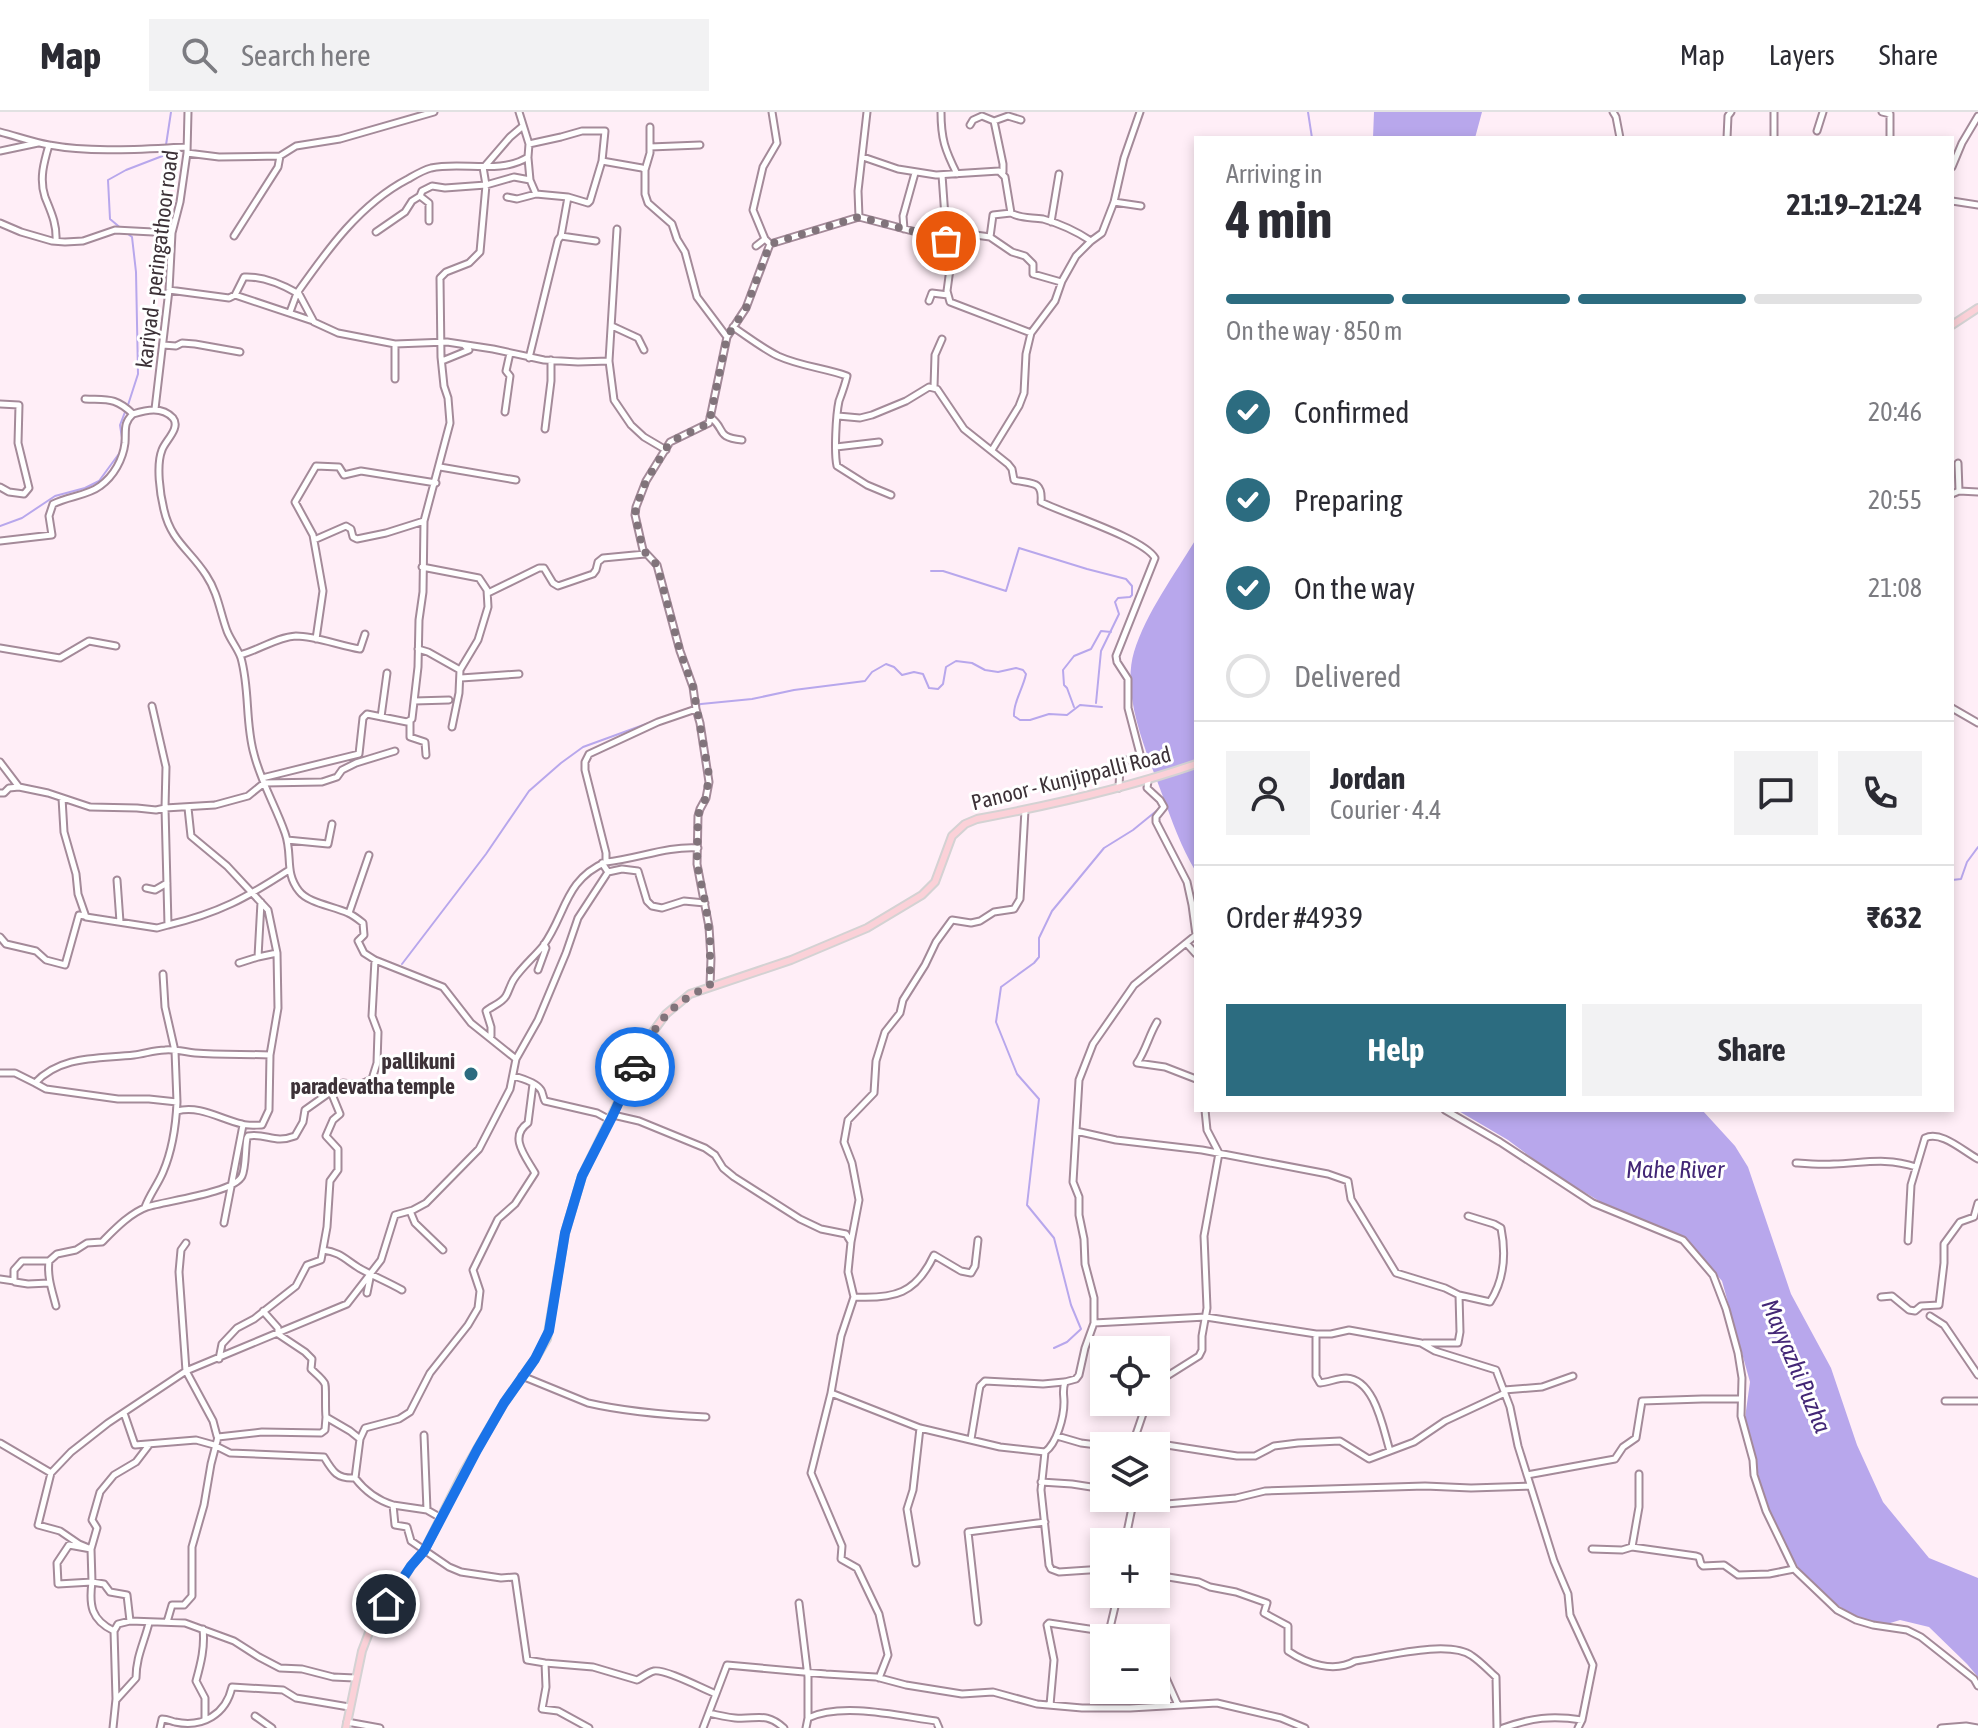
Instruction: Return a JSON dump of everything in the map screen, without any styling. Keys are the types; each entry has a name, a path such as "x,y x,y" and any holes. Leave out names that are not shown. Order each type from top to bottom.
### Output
{"main road":[{"path":"1954,324 1978,308"},
{"name":"Panoor - Kunjippalli Road","path":"347,1725 366,1635 424,1551 470,1461 504,1403 535,1359 549,1331 568,1223 582,1176 652,1033 678,1003 710,986 791,960 867,928 912,902 935,882 947,846 959,828 977,819 1148,781 1194,765"}],"street":[{"name":"kariyad - peringathoor road","path":"155,409 169,290 172,233 187,150 188,112"},
{"path":"0,132 49,145 81,149 187,150 219,157 280,156 296,146 340,139 434,112"},
{"path":"519,112 529,144 530,180 536,194"},
{"path":"770,244 753,210 763,167 777,143 772,112"},
{"path":"859,217 858,191 867,112"},
{"path":"941,112 941,135 957,174"},
{"path":"992,450 1024,393 1026,354 1031,333 1055,301 1061,282 1076,256 1102,233 1140,112"},
{"path":"1613,112 1620,136"},
{"path":"1727,136 1731,112"},
{"path":"1774,112 1774,136"},
{"path":"1817,131 1823,112"},
{"path":"1882,112 1890,113 1890,136"},
{"path":"970,125 982,116 994,121 1008,116 1021,120"},
{"path":"1954,162 1978,116"},
{"path":"994,121 1011,213"},
{"path":"426,755 425,742 410,737 410,722 423,592 424,521 450,423 440,342 440,278 446,272 469,263 480,252 486,185 484,167 523,126"},
{"path":"650,127 645,170 648,203 672,224 685,252 697,297 727,337"},
{"path":"507,197 517,199 536,194 590,201 602,161 605,131 582,131 529,144"},
{"path":"0,151 40,143"},
{"path":"49,145 43,167 43,185 56,226 56,241"},
{"path":"650,147 700,145"},
{"path":"234,236 278,167 280,156"},
{"path":"290,312 298,293 335,242 362,211 389,189 429,168 484,167 528,157"},
{"path":"862,157 915,173 1003,173"},
{"path":"602,161 645,170"},
{"path":"904,229 903,216 915,173"},
{"path":"1051,222 1059,174"},
{"path":"942,175 946,231 990,237 1012,252 1025,256 1033,264 1033,274 1061,282"},
{"path":"376,232 405,212 422,191 432,186 486,185 514,177 530,180"},
{"path":"420,196 429,203 429,221"},
{"path":"529,358 568,197"},
{"path":"1954,201 1978,205"},
{"path":"1114,202 1141,206"},
{"path":"990,237 993,215 1011,213 1072,229 1091,241"},
{"path":"770,244 859,217 943,239 951,248 948,274 950,302 1031,333"},
{"path":"0,223 56,241 83,241 115,230 172,233"},
{"path":"617,229 609,361 614,400 644,437 666,450"},
{"path":"561,236 596,241"},
{"path":"756,246 765,239"},
{"path":"710,986 710,940 697,864 698,816 709,782 700,723 693,687 657,565 643,550 635,515 646,481 670,442 709,423 727,337 746,308 770,244"},
{"path":"169,290 229,298 235,295 244,277 255,276 298,293 314,322"},
{"path":"929,301 932,293 948,295"},
{"path":"235,295 290,312 338,333 395,344 440,342 529,358 609,361"},
{"path":"612,326 638,338 644,350"},
{"path":"733,327 777,355 847,376 839,401 837,466 867,485 891,495"},
{"path":"934,387 935,355 942,339"},
{"path":"163,345 195,344 240,352"},
{"path":"395,344 395,379"},
{"path":"442,361 469,350 464,345"},
{"path":"505,412 510,376 506,371 510,353"},
{"path":"545,429 551,360"},
{"path":"838,416 860,418 872,415 934,387 964,429 1012,469 1014,480 1039,487 1041,502 1129,539 1154,555 1116,656 1128,679 1128,708 1140,754 1134,760 1122,760 1119,788"},
{"path":"85,399 122,403 133,414"},
{"path":"0,404 19,405 18,443 29,488 24,494 0,487"},
{"path":"0,541 52,535 49,516 53,504 87,493 112,475 124,448 126,424 133,414 155,409 172,417 175,429 164,445 159,460 164,511 177,542 190,554 214,590 226,629 240,655 253,754 287,840 290,876 306,898 349,913 363,923 364,935 358,941 364,953 443,987 471,1023 516,1059"},
{"path":"710,417 727,439 742,440"},
{"path":"836,447 879,442"},
{"path":"1958,463 1956,493 1978,492"},
{"path":"316,639 323,591 314,540 295,502 316,466 339,467 344,475 361,471 436,483"},
{"path":"440,467 516,480"},
{"path":"314,540 346,526 357,539 424,521"},
{"path":"488,593 539,568 544,568 558,586 593,574 603,558 645,554"},
{"path":"422,567 479,578 488,593 488,607 478,640 460,670 452,727"},
{"path":"240,655 294,636 360,649 365,634"},
{"path":"0,648 60,658 89,641 116,646"},
{"path":"418,649 460,670"},
{"path":"381,717 387,673"},
{"path":"461,678 519,674"},
{"path":"414,701 449,700"},
{"path":"152,706 166,767 168,925"},
{"path":"608,872 585,770 589,754 695,706"},
{"path":"1954,709 1978,723"},
{"path":"0,793 19,787 90,807 156,810 231,802 248,796 263,780 359,754 363,718 367,714 410,722"},
{"path":"263,780 322,782 337,777 342,770 356,763 395,751"},
{"path":"0,762 19,787"},
{"path":"1148,781 1147,788 1164,807 1156,822 1187,882 1194,920"},
{"path":"62,798 64,832 86,917"},
{"path":"177,1111 186,1109 219,1115 243,1125 262,1125 269,1110 270,1055 278,1008 277,953 268,910 227,866 191,836 188,808"},
{"path":"879,1678 888,1655 879,1614 857,1568 841,1559 842,1546 811,1473 831,1393 841,1336 854,1297 848,1272 859,1200 852,1163 844,1142 848,1120 874,1093 876,1061 885,1032 900,1013 903,1000 952,920 980,921 994,912 1014,909 1018,904 1025,810"},
{"path":"287,840 328,844 332,824"},
{"path":"491,1037 486,1011 505,999 515,977 544,944 565,900 585,874 604,862 627,860 679,847 698,848"},
{"path":"349,913 369,855"},
{"path":"91,1549 60,1531 38,1525 51,1473 71,1452 186,1371 347,1304 384,1253 395,1215 426,1203 479,1149 510,1089 516,1059 538,1020 578,918 608,872 622,869 638,871 647,901 652,906 662,908 684,901 705,903"},
{"path":"0,937 6,944 36,951 46,960 65,965 79,915 157,928 203,917 228,907 289,870"},
{"path":"117,880 120,922"},
{"path":"1187,882 1194,888"},
{"path":"146,888 155,890 168,883"},
{"path":"258,957 261,901"},
{"path":"971,1439 980,1386 985,1381 1043,1384 1065,1382 1079,1375 1094,1323 1094,1298 1085,1264 1079,1197 1073,1182 1079,1080 1093,1044 1134,985 1194,937"},
{"path":"1186,943 1194,952"},
{"path":"538,970 546,948 544,944"},
{"path":"239,963 277,953"},
{"path":"14,1281 18,1263 49,1261 57,1254 76,1250 87,1243 102,1242 144,1208 231,1185 243,1174 248,1136 284,1140 295,1136 303,1122 305,1110 343,1083 359,1085 372,1079 377,1063 378,1032 372,1016 375,960"},
{"path":"144,1208 164,1171 177,1111 175,1051 165,1007 163,974"},
{"path":"1157,1022 1137,1063 1174,1070 1194,1078"},
{"path":"35,1083 42,1076 81,1059 137,1055 165,1049 270,1055"},
{"path":"0,1073 15,1073 46,1089 118,1099 177,1102"},
{"path":"513,1076 541,1089 545,1101 639,1121 711,1151 723,1168 744,1184 800,1219 821,1229 843,1233 851,1242"},
{"path":"355,1478 360,1439 365,1428 399,1419 410,1412 430,1373 478,1308 480,1291 473,1270 498,1219 515,1204 535,1173 519,1142 518,1133 528,1123 533,1084"},
{"path":"219,1359 222,1344 237,1328 254,1319 296,1286 307,1265 321,1260 330,1181 338,1170 338,1149 326,1136 333,1120 340,1114 331,1092"},
{"path":"1170,1374 1199,1356 1202,1350 1207,1308 1204,1236 1219,1153 1207,1130 1205,1112"},
{"path":"1448,1112 1593,1203 1683,1240 1713,1275 1726,1309 1742,1378 1741,1416 1760,1495 1794,1569 1837,1610 1856,1620 1914,1633 1974,1679 1978,1686"},
{"path":"224,1223 243,1125"},
{"path":"1076,1131 1116,1140 1219,1153 1328,1174 1348,1181 1351,1199 1396,1273 1459,1295 1490,1302 1497,1290 1503,1266 1501,1228 1468,1216"},
{"path":"1908,1241 1911,1185 1925,1138 1929,1135 1939,1136 1978,1159"},
{"path":"1796,1163 1880,1160 1916,1167"},
{"path":"1881,1297 1892,1296 1909,1310 1915,1311 1921,1306 1939,1305 1944,1244 1960,1222 1974,1217 1978,1203"},
{"path":"410,1211 415,1223 443,1250"},
{"path":"854,1297 875,1298 905,1291 922,1276 934,1255 961,1271 971,1273 975,1266 978,1240"},
{"path":"167,1622 172,1605 184,1605 192,1596 192,1547 218,1437 213,1421 186,1371 179,1272 181,1250 186,1243"},
{"path":"323,1250 349,1259 357,1267 402,1290"},
{"path":"49,1261 49,1283 56,1306"},
{"path":"367,1293 371,1273"},
{"path":"0,1279 28,1284 49,1283"},
{"path":"1094,1323 1206,1317 1316,1334 1349,1330 1421,1343 1458,1343 1459,1295"},
{"path":"263,1311 278,1328 278,1334"},
{"path":"1930,1316 1944,1325 1978,1375"},
{"path":"218,1437 262,1432 321,1433 325,1430 326,1384 311,1369 312,1359 278,1334"},
{"path":"1316,1334 1316,1376 1320,1383 1345,1378 1358,1382 1377,1406 1390,1451"},
{"path":"1421,1343 1435,1351 1496,1370 1554,1561 1568,1594 1570,1615 1593,1665 1578,1728"},
{"path":"522,1376 600,1406 706,1417"},
{"path":"1170,1446 1255,1456 1274,1446 1340,1441 1369,1459 1414,1442 1445,1421 1504,1392 1542,1387 1573,1376"},
{"path":"831,1393 920,1428 1000,1447 1045,1452 1057,1436 1065,1382"},
{"path":"1527,1475 1615,1459 1623,1447 1636,1438 1642,1401 1741,1399"},
{"path":"1945,1401 1978,1401"},
{"path":"124,1413 135,1445 196,1440 230,1453 324,1457 339,1476 355,1478 382,1502 427,1510 441,1518"},
{"path":"326,1417 360,1439"},
{"path":"916,1563 907,1509 913,1490 920,1428"},
{"path":"424,1435 427,1510"},
{"path":"1057,1436 1090,1444"},
{"path":"0,1443 51,1473"},
{"path":"114,1631 102,1625 91,1609 91,1549 97,1528 92,1520 100,1492 114,1475 136,1462 149,1445"},
{"path":"1045,1452 1041,1482 1049,1565 1059,1572 1090,1570"},
{"path":"1632,1547 1639,1507 1639,1474"},
{"path":"1041,1482 1090,1487"},
{"path":"1170,1504 1236,1498 1265,1491 1530,1486"},
{"path":"393,1505 395,1525 407,1527 411,1541 442,1563 461,1572 515,1577 527,1660 593,1667 637,1680 655,1670 716,1694"},
{"path":"978,1622 968,1532 1045,1522"},
{"path":"91,1549 69,1545 57,1563 58,1584 92,1582 104,1584 110,1592 127,1595 130,1621"},
{"path":"1592,1549 1622,1550 1632,1547 1696,1556 1703,1566 1724,1565 1738,1575 1794,1569"},
{"path":"1170,1576 1185,1578 1267,1603 1264,1613 1288,1626 1288,1651 1298,1658 1322,1665 1346,1666 1355,1661 1431,1649 1462,1651 1472,1655 1496,1677 1497,1728"},
{"path":"799,1603 807,1672 806,1728"},
{"path":"113,1728 116,1699 114,1631 118,1624 130,1621 185,1623 234,1641 280,1668 355,1678"},
{"path":"116,1699 136,1678 136,1660 149,1622"},
{"path":"1050,1705 1054,1660 1047,1625 1052,1622 1090,1629"},
{"path":"203,1629 203,1650 196,1681 205,1698 205,1719"},
{"path":"545,1663 546,1687 542,1709 558,1711 589,1728"},
{"path":"703,1728 727,1665 879,1678 962,1694 1000,1693 1023,1701 1082,1708 1217,1703 1281,1718 1305,1728"},
{"path":"160,1728 162,1719 184,1723 219,1714 230,1698 232,1687 283,1690 296,1698 349,1707"},
{"path":"1170,1687 1178,1705"},
{"path":"808,1718 841,1710 936,1721 939,1728"},
{"path":"709,1713 738,1719 768,1717 784,1728"},
{"path":"255,1716 272,1728"},
{"path":"1503,1728 1549,1717 1582,1720"},
{"path":"347,1725 380,1728"},
{"path":"1941,1728 1978,1728"}],"water":[{"path":"1374,112 1482,112 1476,136 1373,136"},
{"path":"1194,542 1194,868 1177,834 1149,761 1133,705 1131,669 1134,652 1153,608"},
{"name":"Mahe River","path":"1460,1112 1704,1112 1735,1146 1748,1167 1791,1294 1831,1368 1857,1445 1883,1502 1929,1558 1978,1578 1978,1677 1929,1627 1900,1620 1887,1624 1871,1623 1845,1610 1803,1576 1767,1511 1745,1418 1750,1382 1722,1281 1683,1236 1611,1208 1552,1173 1508,1140"}],"waterway":[{"path":"166,145 171,112"},
{"path":"1308,112 1312,136"},
{"path":"123,230 110,219 108,180 165,155 165,151"},
{"path":"128,234 132,237 136,272 138,374 128,405"},
{"path":"0,526 22,518 55,496 99,481 121,451 120,425 125,412"},
{"path":"931,571 943,571 1006,591 1019,548 1126,579 1132,586 1132,595 1118,598 1115,602 1119,614 1101,651 1096,703"},
{"path":"1074,707 1064,685 1063,670 1074,656 1091,649 1101,631 1111,632"},
{"path":"402,964 486,854 529,791 583,747 701,704 865,681 872,672 886,664 902,675 914,672 923,674 929,688 938,689 943,684 946,667 956,661 998,672 1016,668 1023,670 1026,674 1014,711 1014,716 1020,720 1049,714 1067,715 1080,705 1102,707"},
{"path":"1054,1348 1067,1342 1081,1329 1071,1305 1054,1238 1027,1205 1039,1099 1017,1074 996,1022 1001,987 1039,957 1039,938 1052,911 1104,848 1160,808"},
{"path":"1954,880 1961,879 1967,862 1978,847"}],"way so far":[{"path":"635,1067 652,1033 666,1014 690,994 710,986 711,958 706,906 697,864 698,816 706,798 709,775 693,687 657,565 643,550 636,507 646,481 670,442 709,423 727,337 746,308 770,244 859,217 946,241"}],"place":[{"name":"pallikuni paradevatha temple","path":"471,1074"}],"route":[{"path":"386,1604 424,1551 463,1473 516,1383 547,1339 565,1233 582,1176 635,1067"}],"water label":[{"name":"Mayyazhi Puzha","path":"1796,1366"}]}
